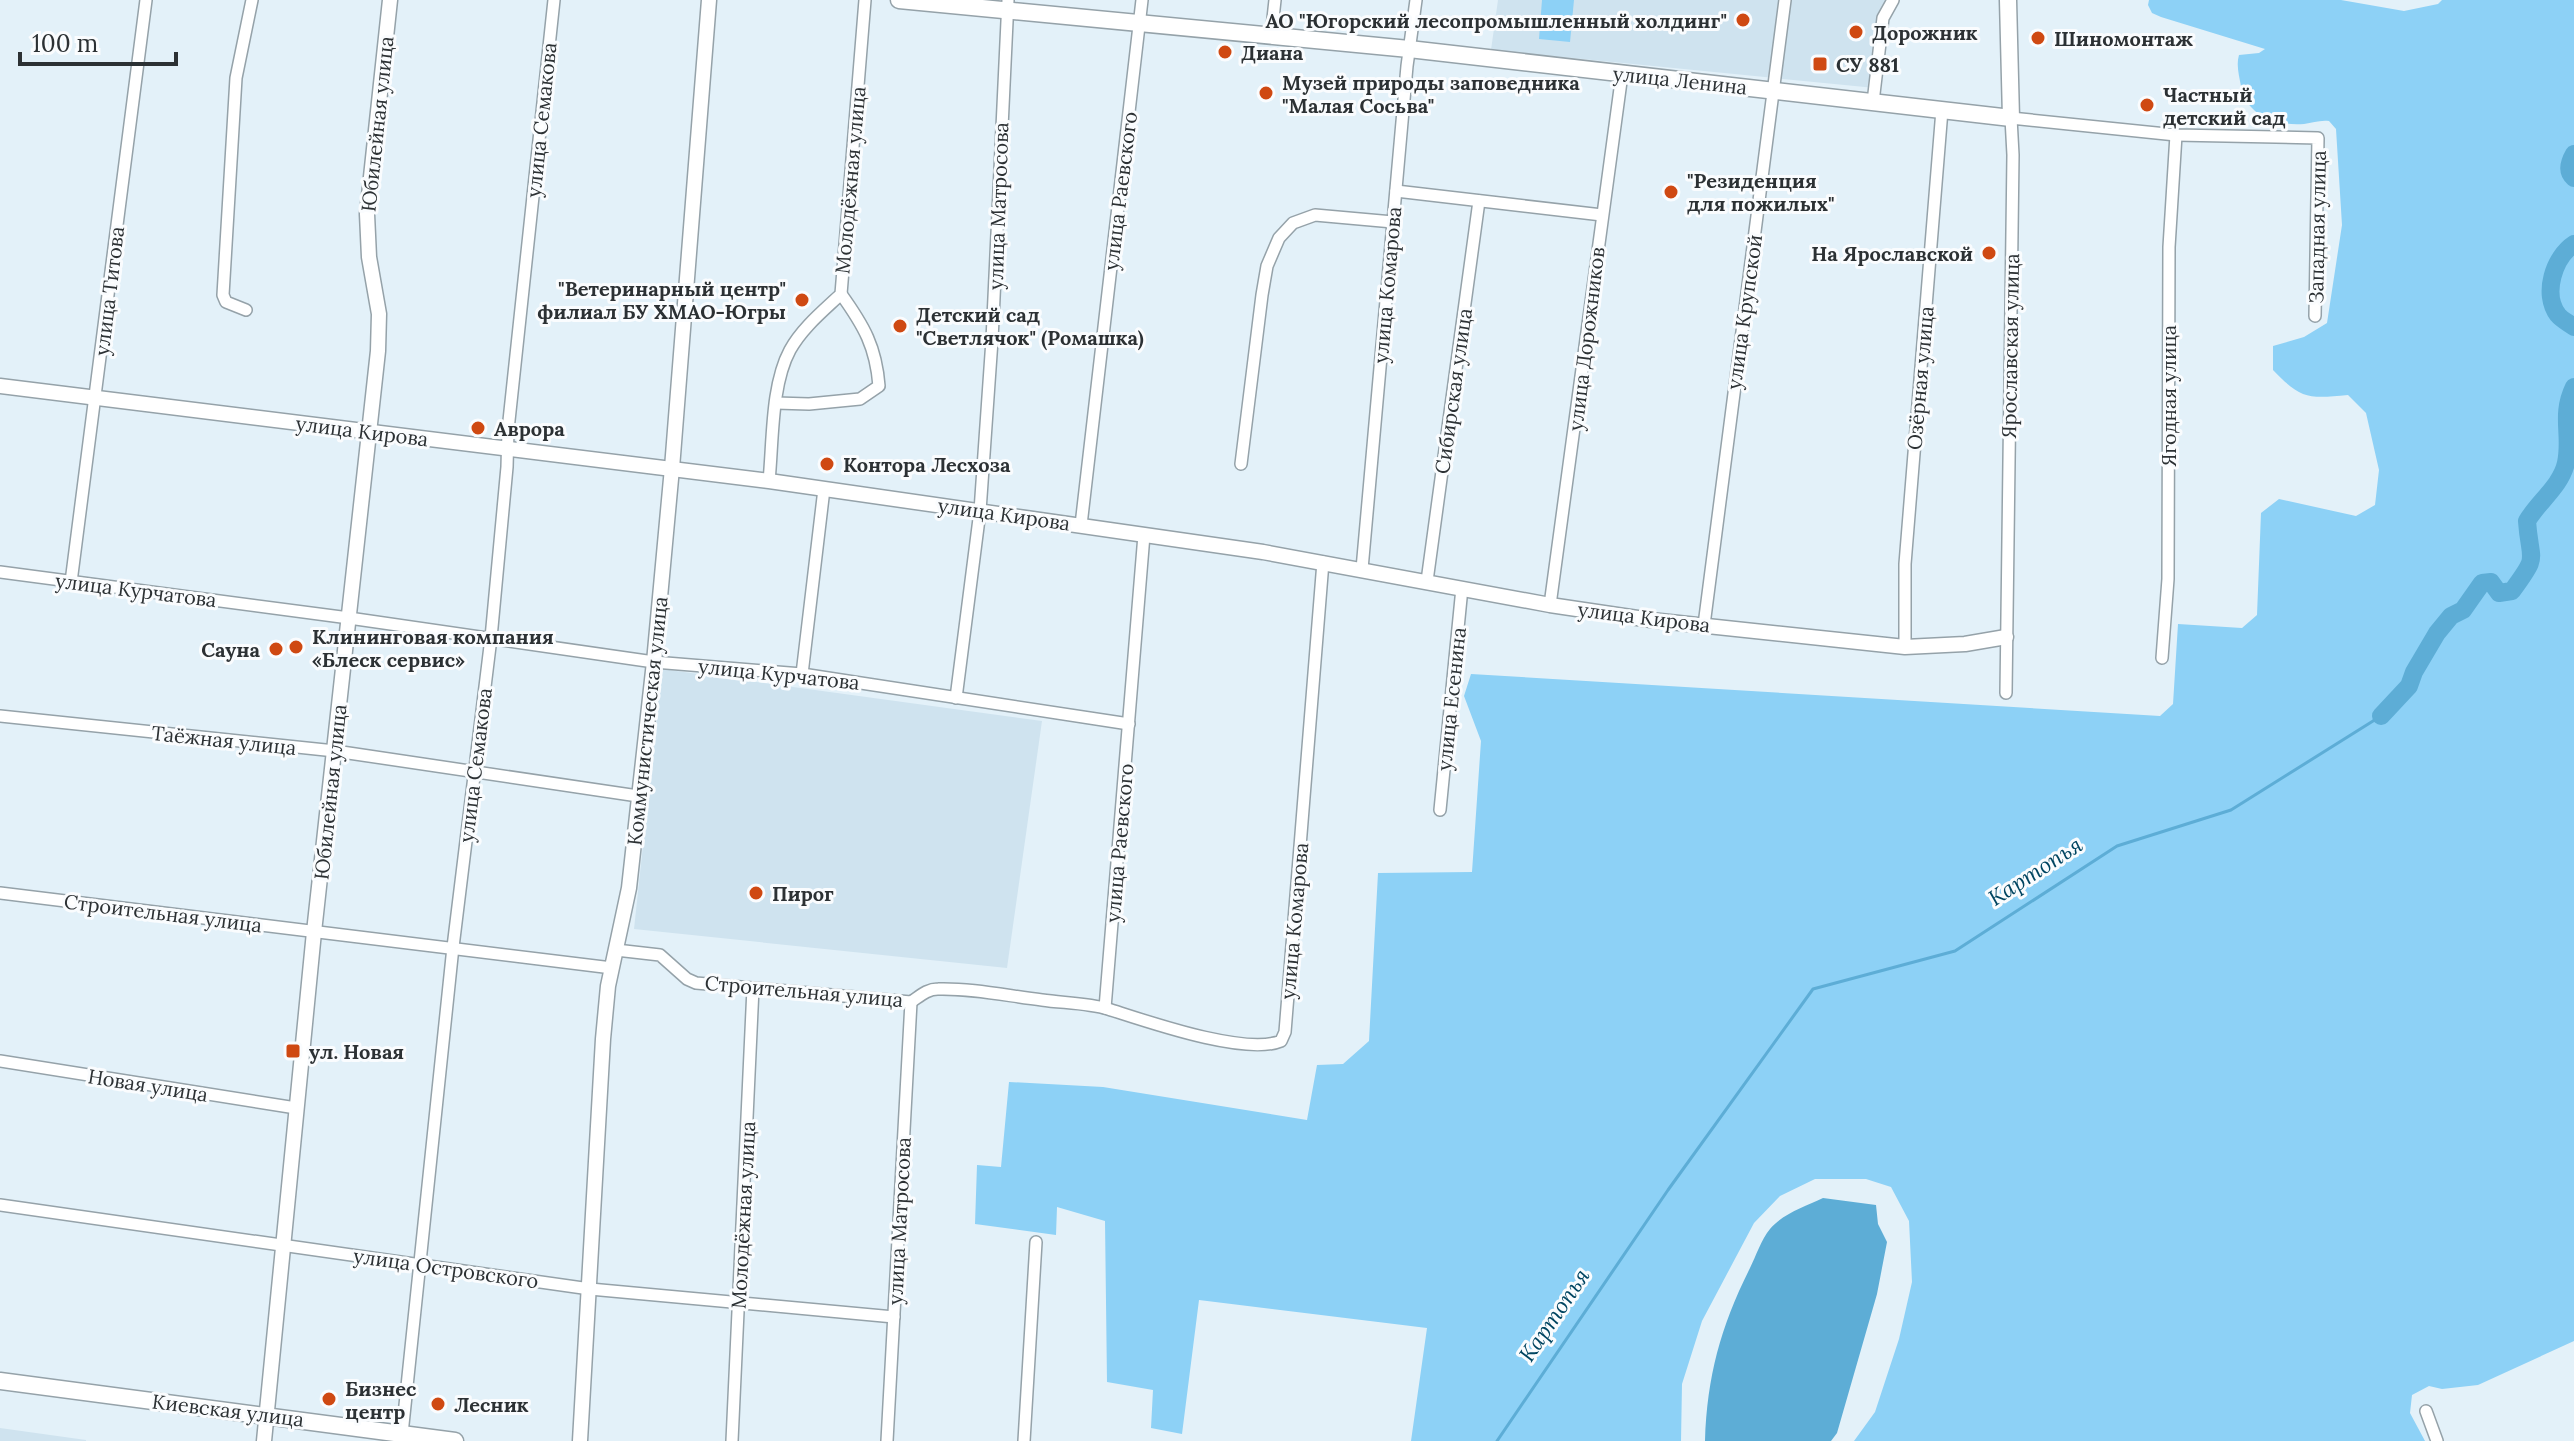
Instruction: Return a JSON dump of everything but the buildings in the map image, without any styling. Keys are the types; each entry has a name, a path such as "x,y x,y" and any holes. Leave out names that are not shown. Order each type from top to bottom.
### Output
{"main road":[{"name":"улица Ленина","path":"899,0 1007,6 1139,25 1409,49 2011,118"},
{"name":"Ярославская улица","path":"2008,0 2011,118"},
{"name":"Киевская улица","path":"0,1381 455,1441"}],"street":[{"name":"улица Титова","path":"71,582 146,0"},
{"path":"246,310 226,302 223,295 236,78 252,0"},
{"name":"Юбилейная улица","path":"264,1441 314,932 380,325 369,257 367,214 390,0"},
{"name":"улица Семакова","path":"402,1434 453,947 491,638 507,448 554,0"},
{"name":"Коммунистическая улица","path":"580,1441 603,1039 612,968 629,888 654,662 709,0"},
{"name":"Молодёжная улица","path":"769,481 783,364 807,326 841,294 865,0"},
{"name":"улица Раевского","path":"1081,525 1142,0"},
{"path":"1271,37 1275,0"},
{"name":"улица Комарова","path":"1362,569 1416,0"},
{"name":"улица Крупской","path":"1704,625 1785,0"},
{"path":"1873,102 1883,18 1893,0"},
{"name":"улица Матросова","path":"956,698 980,511 992,340 1007,6"},
{"name":"улица Дорожников","path":"1550,605 1622,74"},
{"name":"Озёрная улица","path":"1905,647 1905,564 1942,110"},
{"name":"улица Ленина","path":"2011,118 2176,135 2318,138"},
{"name":"Ярославская улица","path":"2006,693 2011,118"},
{"name":"Ягодная улица","path":"2162,658 2168,579 2169,259 2176,135"},
{"name":"Западная улица","path":"2315,316 2318,138"},
{"path":"1396,191 1602,215"},
{"name":"Сибирская улица","path":"1427,581 1479,201"},
{"path":"1241,464 1262,295 1267,266 1279,238 1293,223 1315,215 1393,222"},
{"path":"776,403 809,404 860,399 879,386 877,359 864,326 841,294"},
{"name":"улица Кирова","path":"0,386 769,481 1323,562 1550,605 1704,625 1905,647 1965,644 2006,637"},
{"path":"802,674 824,489"},
{"name":"улица Раевского","path":"1105,1008 1144,535"},
{"name":"улица Комарова","path":"1281,1041 1286,1017 1323,562"},
{"name":"улица Курчатова","path":"0,572 654,662 802,674 1129,724"},
{"name":"улица Есенина","path":"1440,810 1462,588"},
{"name":"Таёжная улица","path":"0,716 335,751 638,796"},
{"name":"Строительная улица","path":"0,893 612,968"},
{"name":"Строительная улица","path":"616,950 660,955 692,982 911,1002 926,991 937,989 1105,1008 1159,1027 1195,1035 1263,1044 1281,1041"},
{"name":"Молодёжная улица","path":"732,1441 753,988"},
{"name":"улица Матросова","path":"887,1441 911,1002"},
{"name":"Новая улица","path":"0,1061 296,1108"},
{"name":"улица Островского","path":"0,1205 590,1289 894,1317"},
{"path":"1024,1441 1036,1242"},
{"path":"2426,1411 2437,1441"}],"shaded area":[{"path":"1498,0 1893,0 1885,13 1875,88 1491,50"},
{"path":"1542,0 1574,0 1570,42 1539,39"},
{"path":"2149,0 2341,0 2404,11 2438,4 2442,0 2574,0 2574,1341 2478,1385 2442,1389 2429,1386 2412,1395 2410,1413 2425,1441 1854,1441 1875,1412 1899,1339 1912,1282 1909,1221 1891,1187 1866,1179 1815,1179 1780,1196 1754,1223 1702,1321 1682,1384 1681,1441 1411,1441 1427,1328 1199,1300 1182,1434 1151,1428 1153,1390 1107,1382 1105,1221 1057,1207 1056,1235 975,1224 977,1165 1001,1167 1009,1082 1103,1087 1307,1120 1317,1065 1343,1064 1369,1041 1378,873 1472,872 1481,741 1464,696 1471,674 2160,716 2173,704 2178,624 2242,628 2257,615 2261,513 2279,499 2356,516 2375,505 2379,470 2366,413 2348,395 2323,397 2298,392 2273,370 2273,346 2304,337 2327,323 2342,225 2336,129 2329,121 2283,123 2256,112 2244,96 2238,59 2239,55 2259,53 2265,49 2161,17 2152,13"},
{"path":"662,669 1042,721 1007,968 634,929"},
{"path":"1823,1198 1876,1205 1878,1224 1887,1242 1877,1294 1837,1433 1831,1441 1705,1441 1717,1352 1731,1310 1761,1243 1781,1219"},
{"path":"0,1428 86,1440 86,1441 0,1441"}],"waterway":[{"name":"Картопья","path":"2574,154 2569,169 2574,178"},
{"name":"Картопья","path":"2574,244 2556,267 2551,287 2553,306 2558,315 2574,327"},
{"name":"Картопья","path":"2381,716 2409,686 2437,633 2451,616 2463,610 2482,583 2491,582 2499,593 2512,591 2527,570 2531,558 2527,521 2554,486 2566,463 2567,416 2574,387"},
{"name":"Картопья","path":"1497,1441 1668,1190 1813,989 1955,951 2117,846 2231,810 2381,716"}],"place":[{"name":"АО \"Югорский лесопромышленный холдинг\"","path":"1743,20"},
{"name":"Дорожник","path":"1856,32"},
{"name":"Шиномонтаж","path":"2038,38"},
{"name":"Диана","path":"1225,52"},
{"name":"СУ 881","path":"1820,64"},
{"name":"Музей природы заповедника \"Малая Сосьва\"","path":"1266,93"},
{"name":"Частный детский сад","path":"2147,105"},
{"name":"\"Резиденция для пожилых\"","path":"1671,192"},
{"name":"На Ярославской","path":"1989,253"},
{"name":"\"Ветеринарный центр\" филиал БУ ХМАО-Югры","path":"802,300"},
{"name":"Детский сад \"Светлячок\" (Ромашка)","path":"900,326"},
{"name":"Аврора","path":"478,428"},
{"name":"Контора Лесхоза","path":"827,464"},
{"name":"Клининговая компания «Блеск сервис»","path":"296,647"},
{"name":"Сауна","path":"276,649"},
{"name":"Пирог","path":"756,893"},
{"name":"ул. Новая","path":"293,1051"},
{"name":"Бизнес центр","path":"329,1399"},
{"name":"Лесник","path":"438,1404"}]}
